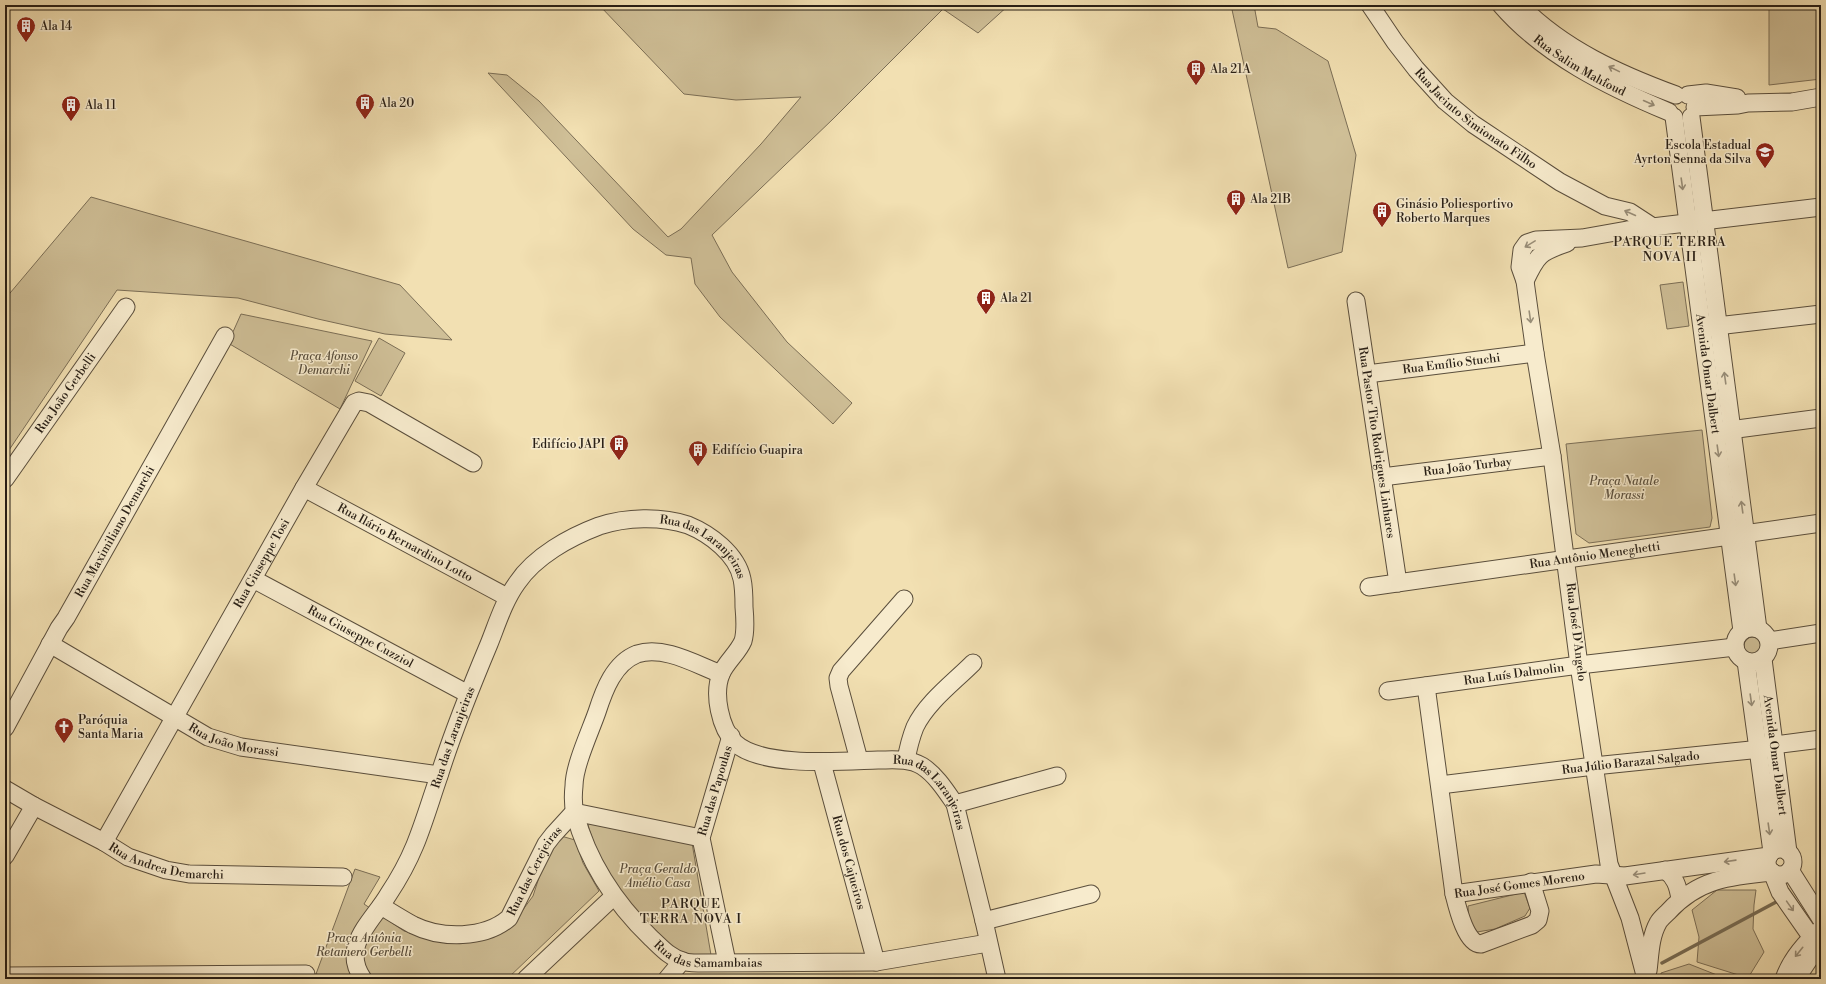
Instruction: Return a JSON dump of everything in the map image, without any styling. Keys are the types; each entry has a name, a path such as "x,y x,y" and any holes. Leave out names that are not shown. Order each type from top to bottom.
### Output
{"street":[{"name":"Rua Jacinto Simionato Filho","path":"1370,5 1395,42 1445,101 1473,124 1529,163 1560,182 1605,206 1630,212 1653,227"},
{"name":"Rua Salim Mahfoud","path":"1501,5 1513,19 1550,48 1578,67 1672,114"},
{"name":"Rua Salim Mahfoud","path":"1520,5 1534,19 1573,48 1635,80 1687,103 1706,93 1734,96 1748,103 1792,102 1821,97"},
{"path":"1669,102 1687,103 1682,120 1672,114 1669,102"},
{"name":"Avenida Omar Dalbert","path":"1687,103 1696,222 1738,535 1756,634"},
{"name":"Avenida Omar Dalbert","path":"1672,114 1696,222"},
{"name":"Rua Jacinto Simionato Filho","path":"1605,206 1627,230"},
{"path":"1627,230 1821,207"},
{"name":"Rua José D'Angelo","path":"1627,230 1582,238 1542,253 1525,281 1567,559 1579,665 1609,864 1630,918 1646,979"},
{"name":"Rua Pastor Tito Rodrigues Linhares","path":"1356,300 1398,583"},
{"name":"Rua João Gerbelli","path":"5,479 126,307"},
{"path":"1710,327 1821,314"},
{"name":"Rua Maximiliano Demarchi","path":"5,728 50,644 225,336"},
{"name":"Rua Emílio Stuchi","path":"1367,374 1535,354"},
{"name":"Rua Giuseppe Tosi","path":"104,842 351,407 359,401 369,403 472,463"},
{"path":"1724,431 1821,418"},
{"name":"Rua João Turbay","path":"1382,477 1552,456"},
{"name":"Rua Ilário Bernardino Lotto","path":"304,488 508,598"},
{"name":"Rua das Laranjeiras","path":"363,979 360,975 354,954 360,933 381,906 415,846 468,694 508,598 518,580 550,551 578,534 610,523 645,518 686,525 706,534 723,547 742,576 745,621 742,641 721,674 718,705 724,725 735,743 753,754 822,763 859,760 906,760 922,766 944,788 955,804 997,979"},
{"name":"Rua Antônio Meneghetti","path":"1369,587 1821,523"},
{"name":"Rua Giuseppe Cuzziol","path":"253,579 468,694"},
{"path":"859,760 838,678 841,671 904,599"},
{"path":"1756,634 1768,651 1754,660 1739,656 1735,647 1736,638 1756,634 1821,634"},
{"name":"Rua João Morassi","path":"50,644 208,737 241,747 439,775"},
{"name":"Rua Luís Dalmolin","path":"1388,691 1579,665 1735,647"},
{"name":"Rua das Samambaias","path":"721,674 668,654 653,652 638,654 628,659 619,667 610,679 602,696 577,769 574,784 574,812 586,844 613,897 641,928 666,952 682,961 698,964 727,962 797,964 876,962 988,943"},
{"name":"Avenida Omar Dalbert","path":"1754,660 1766,746 1775,858 1780,892 1818,940"},
{"path":"906,760 915,728 922,716 936,700 973,664"},
{"name":"Rua José Gomes Moreno","path":"1426,686 1454,894 1596,874 1625,876 1775,858"},
{"name":"Rua das Papoulas","path":"727,962 701,838 731,736"},
{"name":"Rua Júlio Barazal Salgado","path":"1440,785 1594,766 1751,750 1766,746 1821,739"},
{"name":"Rua dos Cajueiros","path":"822,763 876,962"},
{"path":"955,804 1057,776"},
{"name":"Rua Andrea Demarchi","path":"5,789 34,806 104,842 128,857 166,870 189,874 343,877"},
{"path":"5,856 34,806"},
{"path":"574,812 701,838"},
{"name":"Rua das Cerejeiras","path":"381,906 414,926 437,933 458,934 485,931 501,925 509,918 546,844 574,812"},
{"path":"1646,979 1651,944 1657,923 1680,898 1716,881 1736,876 1775,858 1776,874 1783,875 1790,870 1821,919"},
{"path":"1665,870 1671,874 1675,881 1680,898"},
{"path":"1454,894 1460,918 1471,940 1481,944 1532,925 1538,920 1540,911 1531,882"},
{"path":"984,921 1091,894"},
{"path":"526,979 613,897"},
{"path":"1630,918 1657,923"},
{"path":"1784,979 1795,956 1818,940"},
{"path":"1796,979 1818,940"},
{"path":"667,979 682,961"},
{"path":"5,976 306,974"}],"green space":[{"path":"599,5 1009,5 978,33 943,9 833,119 712,235 732,272 787,342 852,403 833,424 720,317 695,284 691,258 666,255 633,229 488,73 507,75 539,101 668,237 681,229 761,144 801,97 736,100 684,94"},
{"path":"1231,5 1254,5 1258,27 1276,29 1328,61 1356,155 1342,252 1288,268"},
{"path":"1769,5 1821,5 1821,79 1769,85"},
{"path":"91,197 400,285 452,340 385,334 318,319 238,298 117,290 5,456 5,299"},
{"path":"1683,282 1689,326 1667,329 1660,285"},
{"name":"Praça Afonso Demarchi","path":"241,314 372,341 340,409 228,343"},
{"path":"379,338 405,353 381,396 355,381"},
{"name":"Praça Natale Morassi","path":"1702,430 1712,518 1710,527 1589,543 1576,534 1566,444"},
{"path":"1749,637 1757,637 1762,642 1760,653 1757,655 1749,655 1744,650 1744,642"},
{"name":"Praça Geraldo Amélio Casa","path":"587,821 692,843 711,955 677,955 649,928 611,876 593,839"},
{"name":"Praça Antônia Retamero Gerbelli","path":"561,836 575,840 583,863 599,891 507,979 341,979 316,974 355,869 380,877 364,904 404,931 425,937 456,941 522,911 533,896 545,859"},
{"path":"1717,890 1756,890 1753,929 1764,952 1748,978 1697,962 1699,937 1692,910"},
{"path":"1524,892 1530,908 1525,916 1495,929 1477,932 1469,920 1468,906"},
{"path":"1689,964 1727,979 1661,979 1661,973"}],"waterway":[{"path":"1662,963 1778,901"}],"place":[{"name":"Ala 14","path":"26,43"},
{"name":"Ala 21A","path":"1196,86"},
{"name":"Ala 20","path":"365,120"},
{"name":"Ala 11","path":"71,122"},
{"name":"Escola Estadual Ayrton Senna da Silva","path":"1765,169"},
{"name":"Ala 21B","path":"1236,216"},
{"name":"Ginásio Poliesportivo Roberto Marques","path":"1382,228"},
{"name":"Ala 21","path":"986,315"},
{"name":"Edifício JAPI","path":"619,461"},
{"name":"Edifício Guapira","path":"698,467"},
{"name":"Paróquia Santa Maria","path":"64,744"}],"district":[{"name":"PARQUE TERRA NOVA II","path":"1670,250"},
{"name":"PARQUE TERRA NOVA I","path":"691,912"}]}
